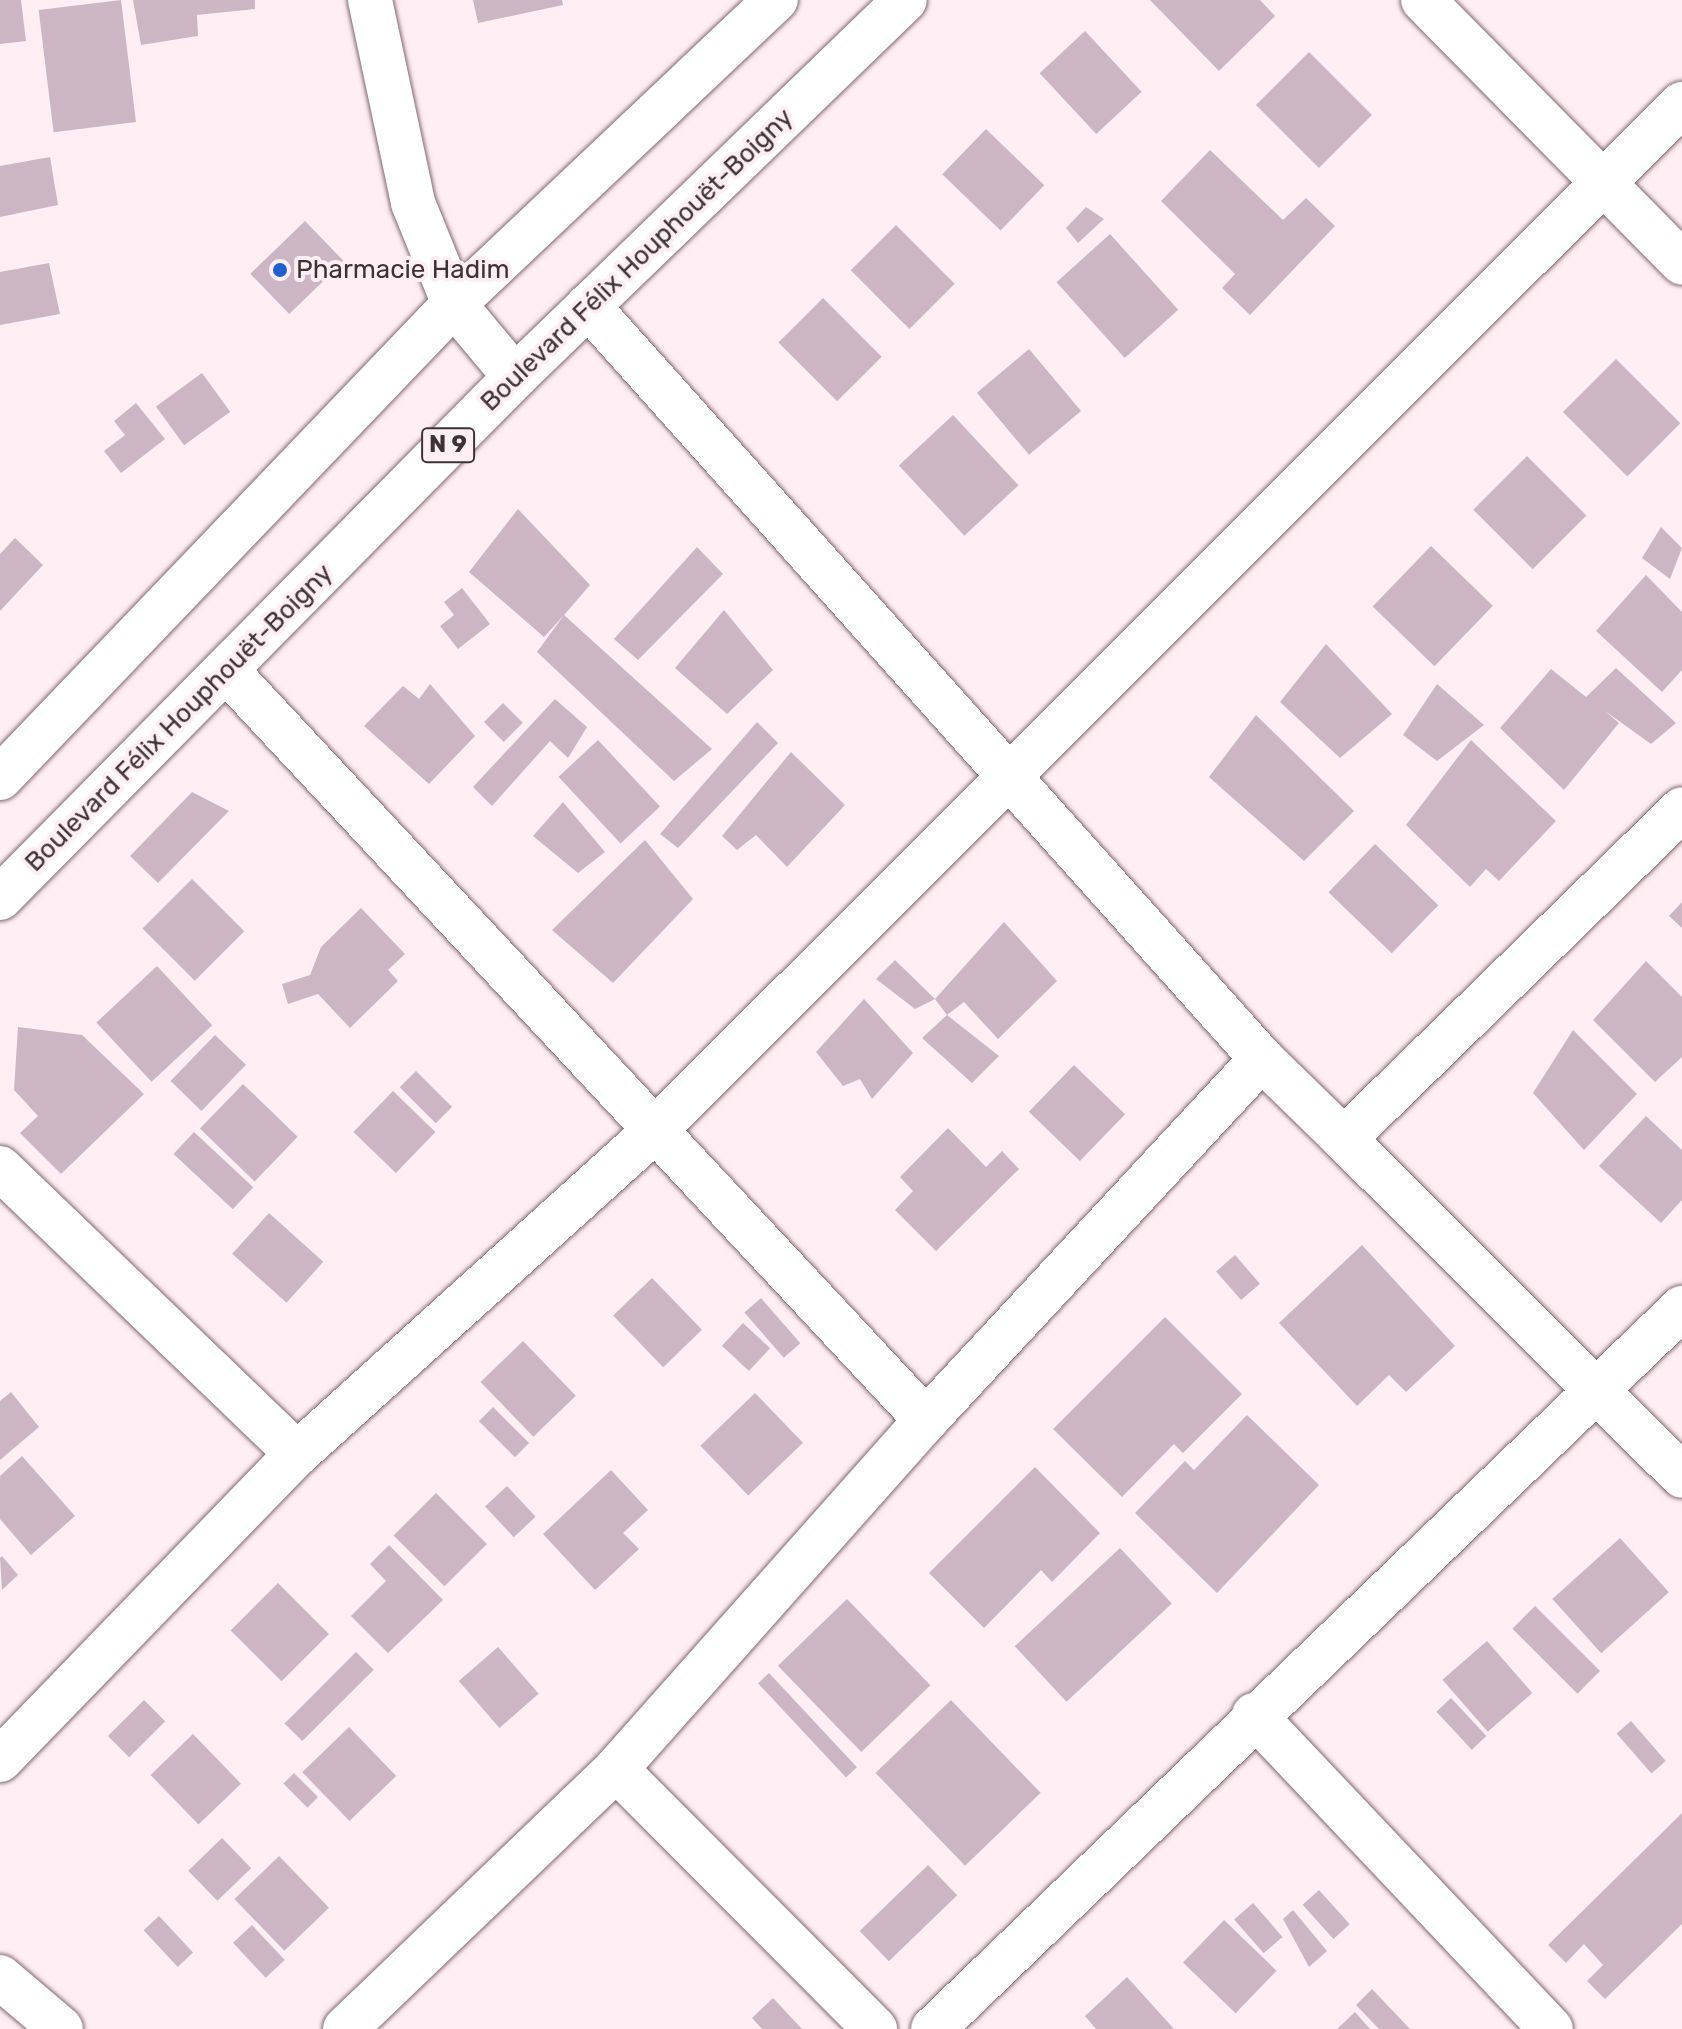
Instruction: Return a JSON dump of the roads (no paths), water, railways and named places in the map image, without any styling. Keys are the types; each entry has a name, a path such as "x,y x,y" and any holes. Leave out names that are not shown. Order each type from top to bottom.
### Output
{"street":[{"path":"370,0 413,203 454,304 515,377"},
{"path":"0,778 454,304 776,0"},
{"name":"Boulevard Félix Houphouët-Boigny","path":"0,898 515,377 905,0"},
{"path":"1423,0 1682,263"},
{"path":"0,1760 297,1454 655,1130 1003,776 1682,104"},
{"path":"588,306 1003,776 1262,1059 1682,1476"},
{"path":"227,671 926,1420"},
{"path":"1344,1139 1682,809"},
{"path":"345,2029 616,1769 926,1420 1262,1059"},
{"path":"0,1168 297,1454"},
{"path":"933,2029 1254,1715 1682,1308"},
{"path":"1254,1715 1551,2029"},
{"path":"616,1769 875,2029"},
{"path":"0,1977 61,2029"}],"place":[{"name":"Pharmacie Hadim","path":"280,270"}]}
